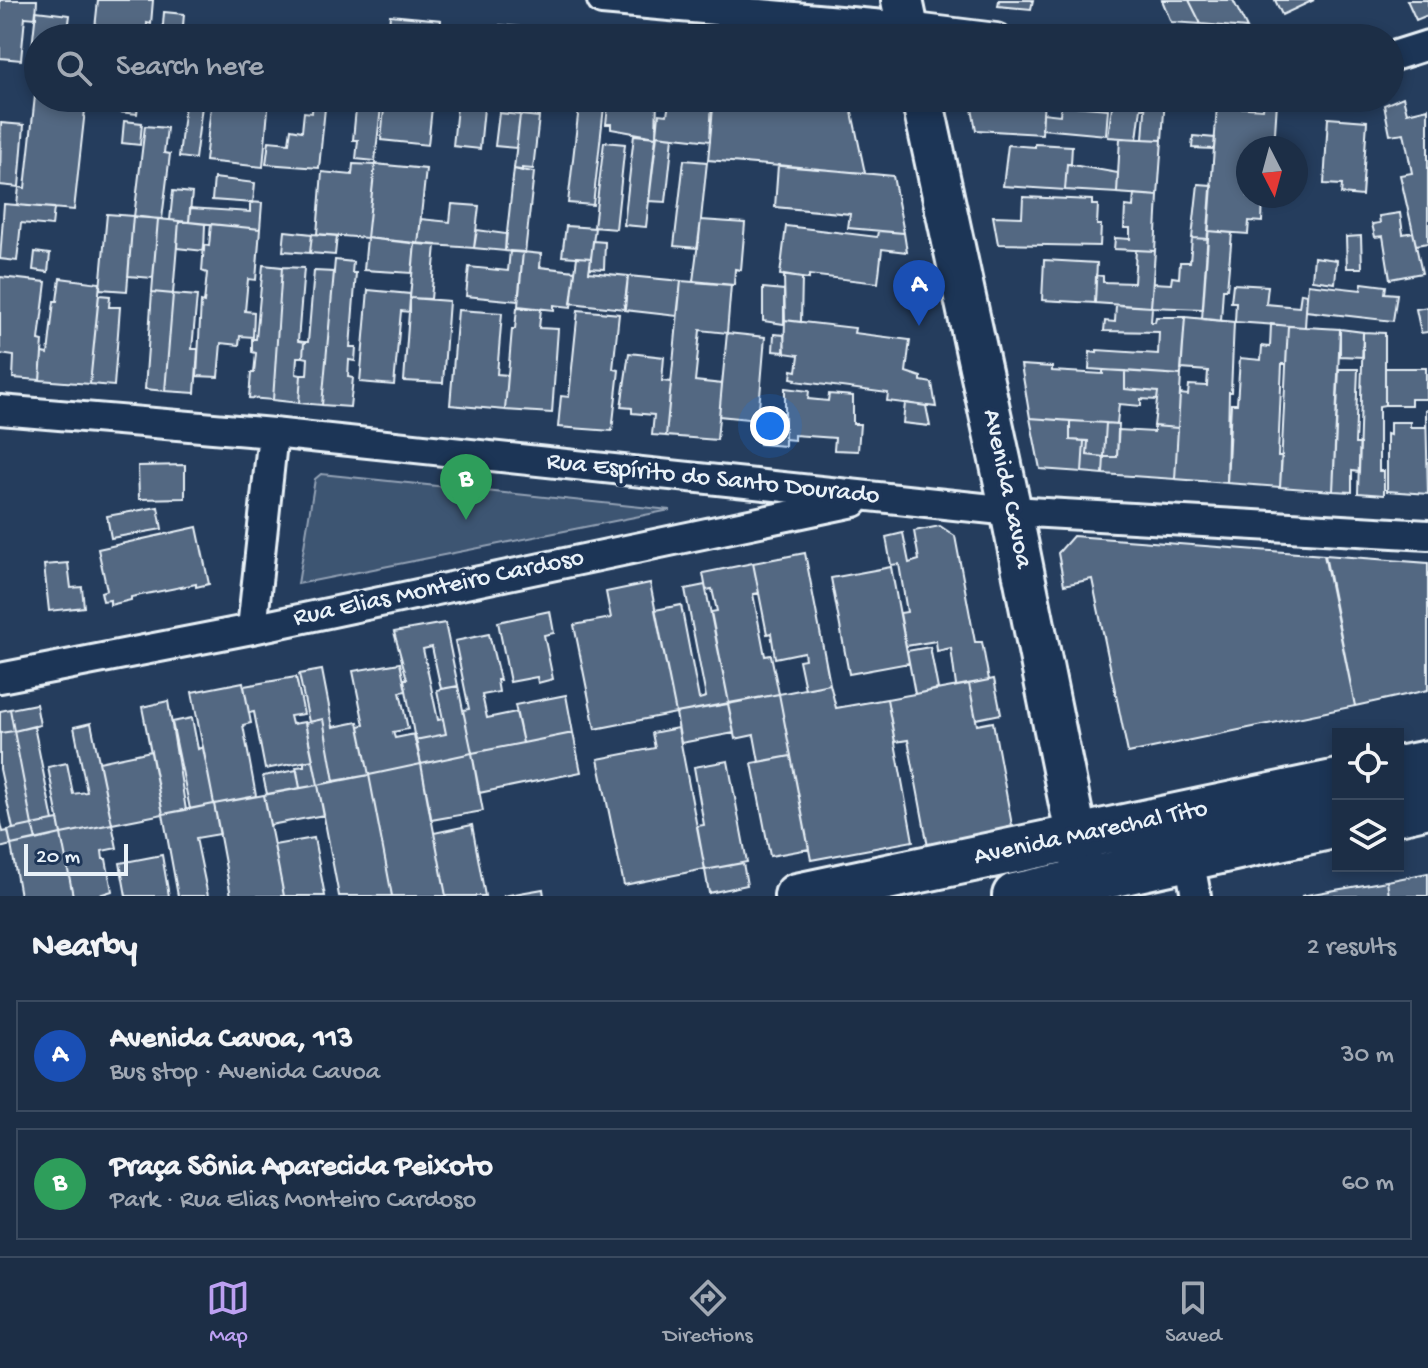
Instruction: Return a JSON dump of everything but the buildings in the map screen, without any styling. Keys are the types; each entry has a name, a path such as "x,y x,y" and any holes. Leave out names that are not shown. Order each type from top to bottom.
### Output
{"main road":[{"path":"1404,768 1428,763"},
{"name":"Avenida Marechal Tito","path":"797,896 874,888 1077,837 1332,783"},
{"path":"1404,811 1428,805"},
{"name":"Avenida Marechal Tito","path":"1015,896 1085,881 1193,877 1332,827"}],"street":[{"path":"602,0 906,22"},
{"path":"1404,53 1428,45"},
{"name":"Avenida Cavoa","path":"925,112 1011,511 1085,881"},
{"name":"Rua Espírito do Santo Dourado","path":"0,410 273,433 1011,511 1428,535"},
{"path":"252,629 273,433"},
{"name":"Rua Elias Monteiro Cardoso","path":"0,678 252,629 878,497"}],"shaded area":[{"path":"321,474 670,510 298,584 315,479"}],"place":[{"name":"Avenida Cavoa, 113","path":"919,326"},
{"name":"Praça Sônia Aparecida Peixoto","path":"466,520"}]}
